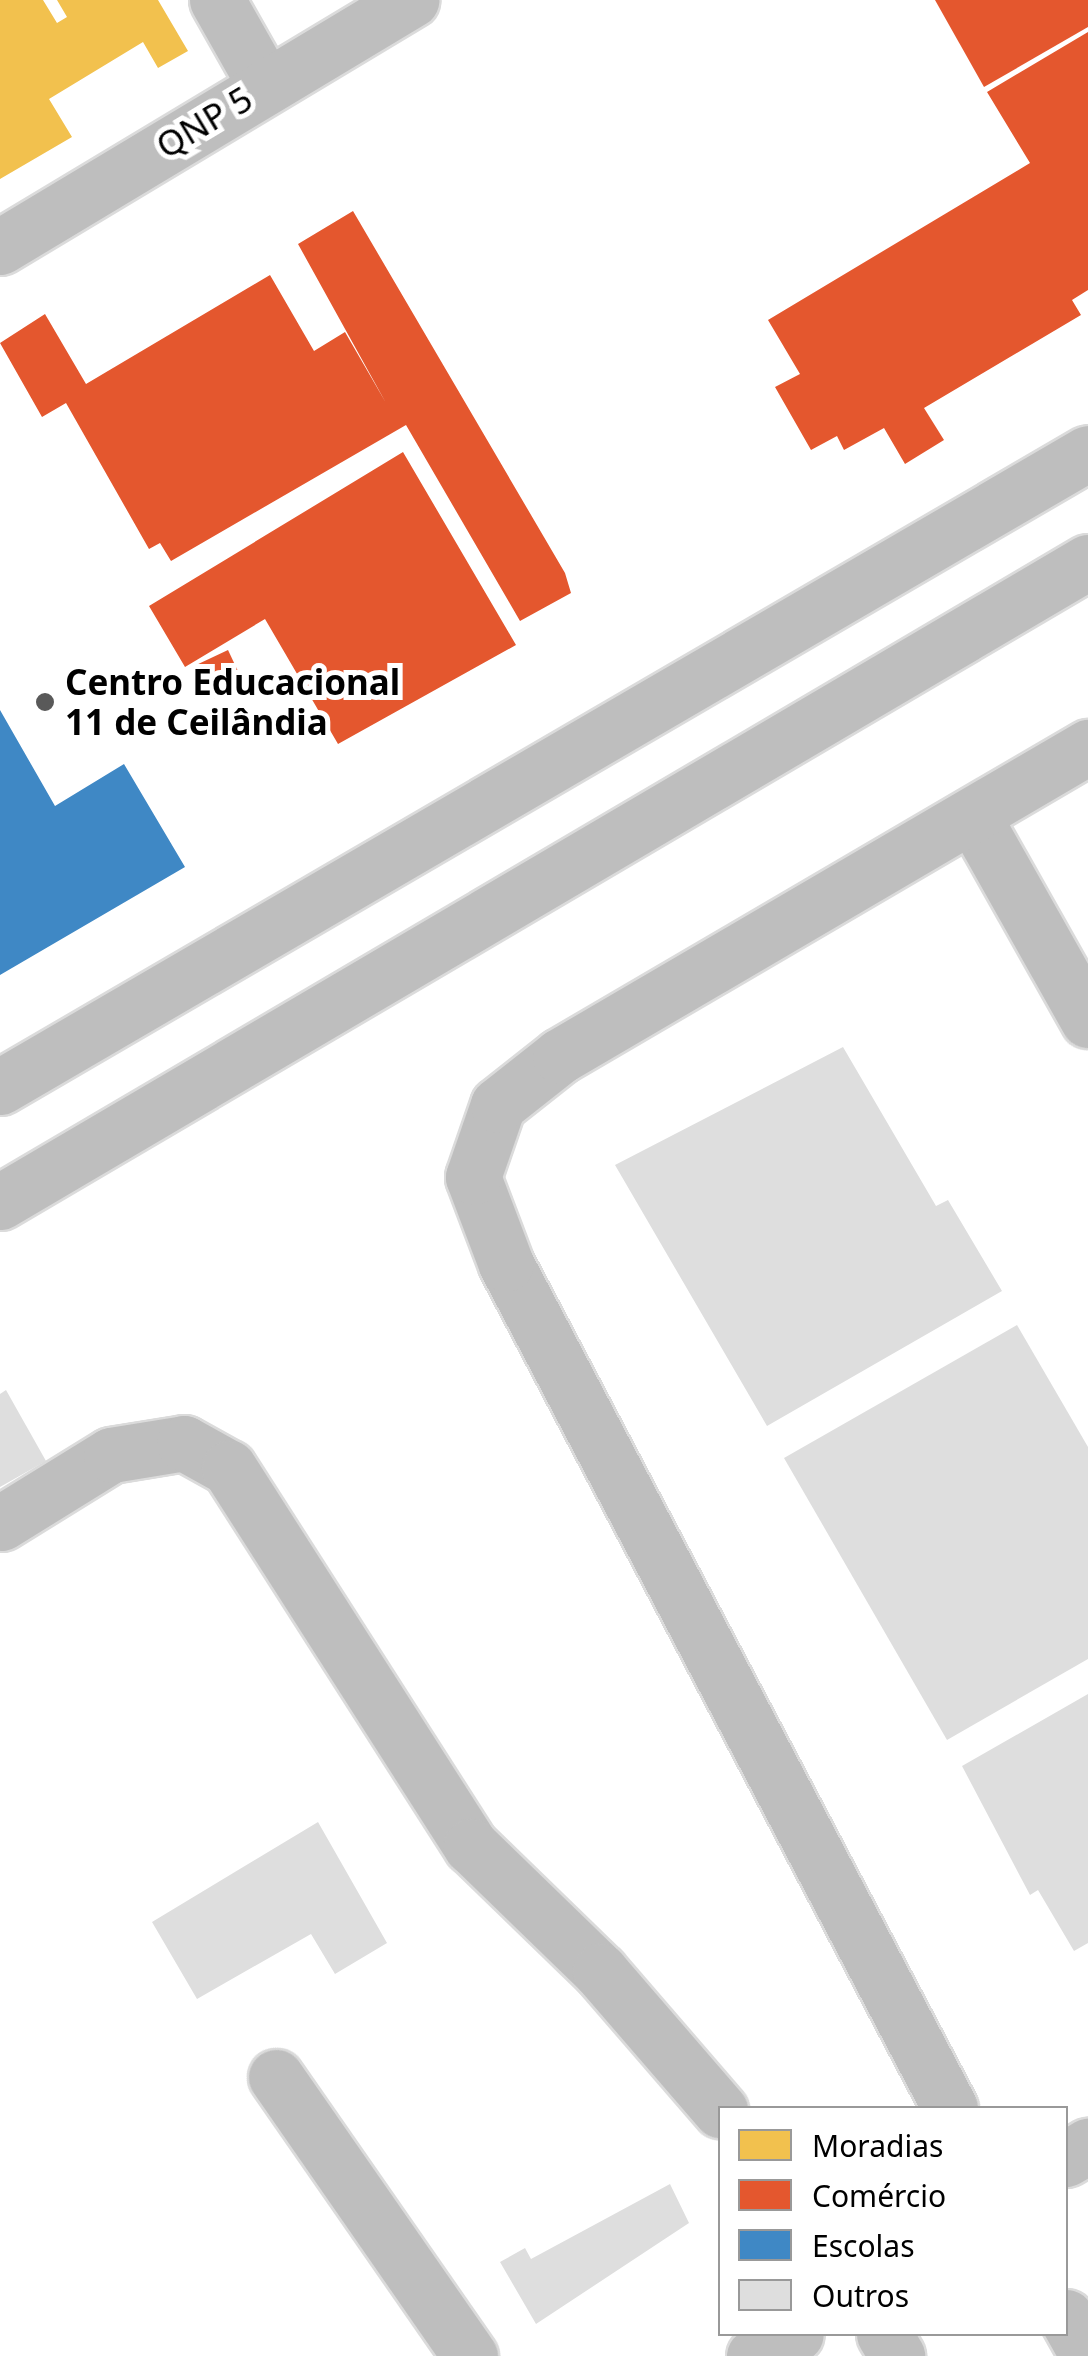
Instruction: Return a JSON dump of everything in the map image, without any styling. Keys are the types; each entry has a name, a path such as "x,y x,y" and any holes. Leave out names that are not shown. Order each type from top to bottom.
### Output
{"main road":[{"path":"217,0 265,85"},
{"name":"QNP 5","path":"0,246 411,0"},
{"path":"0,1087 1088,453"},
{"path":"0,1202 1088,562"},
{"path":"949,2106 506,1264 474,1177 498,1105 560,1056 974,818 1081,767"},
{"path":"974,818 1088,1020"},
{"path":"1,1524 111,1456 184,1442 229,1468 471,1846 600,1971 718,2108"},
{"path":"276,2077 470,2356"},
{"path":"1068,2321 1088,2356"},
{"path":"754,2356 792,2336"}],"building: Moradias":[{"path":"0,0 43,0 57,23 67,17 57,0 158,0 188,51 158,68 143,42 49,99 72,137 0,179"}],"building: Comércio":[{"path":"935,0 1088,0 1088,27 984,87"},
{"path":"1088,32 1088,290 1072,300 1081,315 924,408 944,440 905,464 884,428 844,450 837,436 811,450 775,387 800,374 768,320 1030,163 987,92"},
{"path":"353,211 565,573 571,593 520,621 406,425 171,561 160,543 149,549 66,403 42,417 0,343 45,314 86,384 270,275 314,351 345,332 386,403 298,244"},
{"path":"403,452 516,645 338,744 265,619 185,667 149,606"},
{"path":"228,650 244,684 211,700 194,666"}],"building: Escolas":[{"name":"Centro Educacional 11 de Ceilândia","path":"0,710 55,806 124,764 185,867 0,975"}],"building: Outros":[{"path":"843,1047 936,1206 948,1200 1002,1291 767,1426 615,1165"},
{"path":"1017,1325 1088,1447 1088,1659 947,1740 784,1458"},
{"path":"6,1390 46,1461 0,1487 0,1394"},
{"path":"1088,1694 1088,1943 1074,1951 1038,1890 1030,1895 962,1766"},
{"path":"318,1822 387,1943 335,1974 311,1934 197,1999 152,1922"},
{"path":"670,2184 689,2223 536,2324 500,2262 525,2248 531,2259"}],"place":[{"name":"Centro Educacional 11 de Ceilândia","path":"45,702"}]}
